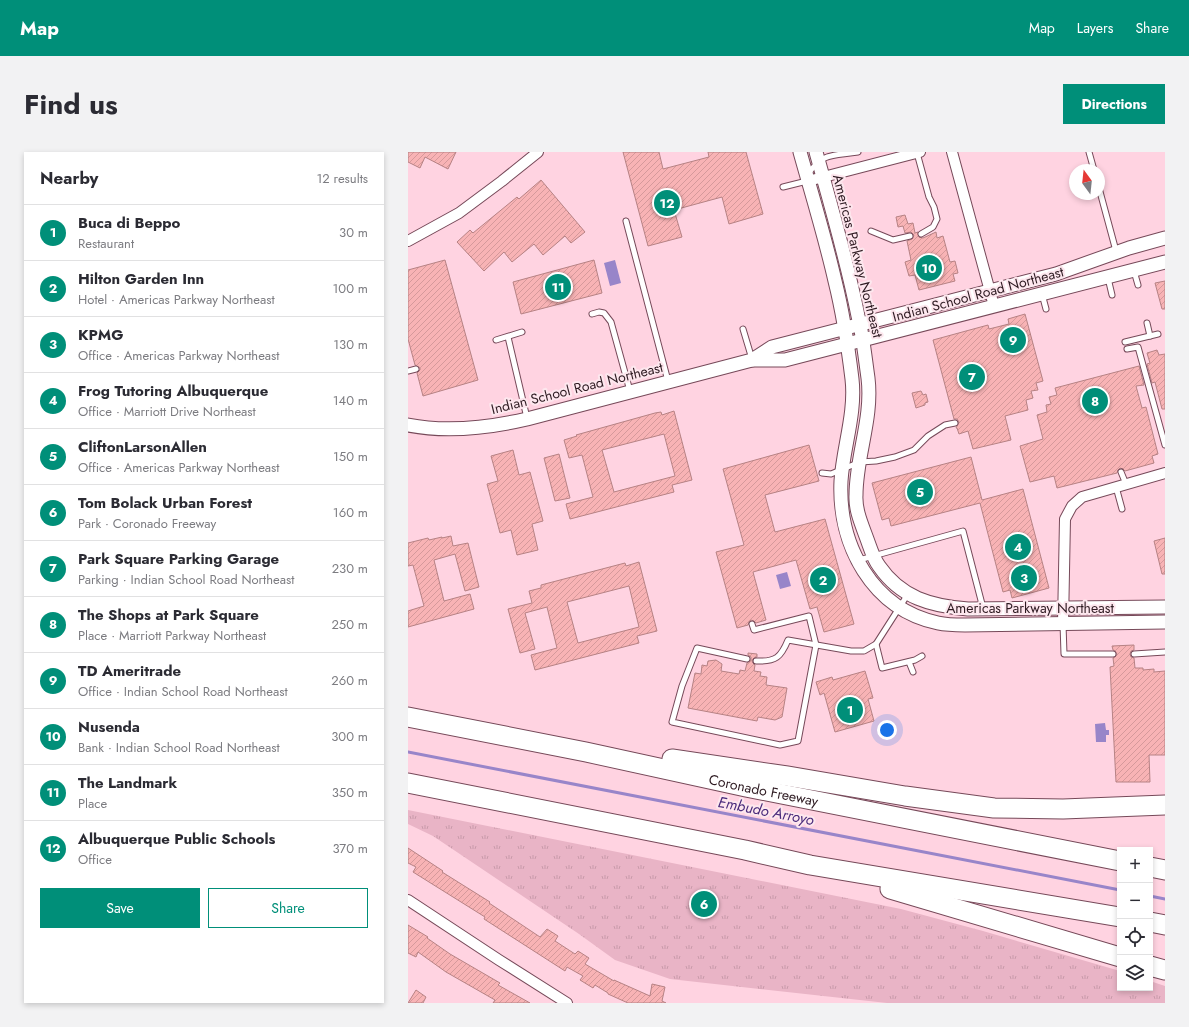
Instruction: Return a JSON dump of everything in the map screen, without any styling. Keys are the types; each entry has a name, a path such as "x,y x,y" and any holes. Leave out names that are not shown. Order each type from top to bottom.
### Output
{"highway":[{"name":"Coronado Freeway","path":"408,717 1117,860"},
{"path":"586,752 679,760 787,776 919,799 994,808 1063,809 1165,805"},
{"path":"408,783 745,850 810,865 1117,916"},
{"path":"810,865 1117,956"},
{"path":"1153,868 1165,870"},
{"path":"1153,923 1165,925"},
{"path":"1153,967 1165,970"}],"street":[{"path":"408,242 459,213 538,152"},
{"name":"Americas Parkway Northeast","path":"800,152 836,283 847,345 852,384 852,402 843,470 841,500 844,524 857,560 867,578 890,602 923,619 939,624 965,625 1165,622"},
{"path":"808,178 823,177 919,152"},
{"path":"952,152 994,306"},
{"name":"Americas Parkway Northeast","path":"817,156 850,278 863,341 868,383 868,402 856,496 859,519 878,565 890,580 908,594 930,604 950,608 1165,607"},
{"name":"Indian School Road Northeast","path":"752,360 772,347 1056,274 1116,252 1165,238"},
{"name":"Indian School Road Northeast","path":"408,425 470,429 498,426 752,360 785,360 847,345 1165,262"},
{"path":"1136,269 1165,265"},
{"path":"1063,624 1065,519 1072,506 1082,497 1095,492 1165,473"},
{"path":"408,900 567,1003"}],"lane":[{"path":"783,187 808,178 817,156 830,153 858,152"},
{"path":"919,152 929,197 934,207 937,219 933,227 921,234"},
{"path":"1089,152 1092,164"},
{"path":"1102,200 1116,252"},
{"path":"626,221 668,382"},
{"path":"871,231 893,240 910,236"},
{"path":"1136,269 1138,285"},
{"path":"1108,277 1112,295"},
{"path":"1042,294 1046,309"},
{"path":"592,314 599,312 604,313 611,322 630,392"},
{"path":"1147,323 1150,336"},
{"path":"743,329 752,360"},
{"path":"496,340 522,332"},
{"path":"1125,342 1158,334"},
{"path":"508,337 527,419"},
{"path":"1127,349 1138,347 1165,445"},
{"path":"408,371 416,369"},
{"path":"822,473 831,474 860,462 876,461 895,457 914,450 928,436 945,425 955,424"},
{"path":"1121,472 1126,484"},
{"path":"1115,486 1122,509"},
{"path":"857,560 963,531 983,609"},
{"path":"756,661 774,660 783,652 788,640 851,651 864,651 876,644 908,594"},
{"path":"747,659 697,648 682,686 672,722 780,745 798,741 816,645 808,616 754,630 752,624"},
{"path":"1063,624 1064,654 1113,654"},
{"path":"876,644 882,668 909,662 922,656"},
{"path":"1134,654 1165,652"},
{"path":"909,662 913,672"}],"green space":[{"path":"408,810 901,909 1117,970 1117,991 1153,991 1153,982 1165,986 1165,1003 887,1003 670,979 615,960 579,934 433,836 408,824"}],"shaded area":[{"path":"615,260 621,283 610,286 604,263"},
{"path":"787,572 791,586 780,589 776,575"},
{"path":"1105,723 1106,730 1109,730 1109,735 1106,735 1106,742 1096,742 1095,724"}],"building":[{"path":"408,152 456,152 448,169 425,157 420,168 408,162"},
{"path":"623,152 659,152 663,169 709,157 708,152 746,152 763,214 729,224 722,197 674,210 682,237 648,246"},
{"path":"541,180 585,232 571,243 565,236 543,255 534,244 512,262 504,252 484,271 457,242 470,230 473,233 517,197 519,199"},
{"path":"905,215 908,224 913,223 915,233 918,232 919,237 923,238 936,232 937,238 943,236 950,262 955,261 958,273 953,274 955,281 919,290 915,275 909,276 905,262 911,260 907,241 912,239 914,235 911,232 905,233 903,226 898,227 896,217"},
{"path":"445,260 478,380 423,396 417,373 420,368 415,365 408,339 408,270"},
{"path":"594,260 602,293 521,314 513,282"},
{"path":"1165,281 1165,309 1162,309 1155,283"},
{"path":"1025,314 1043,381 1036,383 1038,390 1031,391 1033,398 1026,400 1028,410 1005,416 1011,440 973,449 968,431 959,434 956,428 959,422 957,419 954,419 933,340 988,325 989,329 1009,324 1008,319"},
{"path":"1157,350 1159,355 1165,354 1165,409 1162,409 1155,382 1152,383 1147,364 1150,363 1147,353"},
{"path":"1139,366 1144,385 1136,386 1142,408 1146,407 1158,454 1152,456 1154,463 1125,471 1120,468 1117,473 1057,488 1054,476 1030,482 1020,446 1043,439 1037,415 1047,412 1046,405 1051,404 1049,397 1057,395 1055,388"},
{"path":"921,391 923,395 926,394 928,402 925,403 925,405 916,408 912,393"},
{"path":"674,411 692,480 672,485 674,492 570,519 566,504 593,497 582,455 569,458 564,440 577,436 576,435 655,413 661,412 662,415","holes":["664,434 675,476 614,492 602,450"]},
{"path":"809,445 819,481 765,495 775,532 825,519 854,624 824,632 817,607 810,609 796,560 753,572 766,620 756,623 751,620 748,625 737,628 716,552 744,545 723,469"},
{"path":"513,450 519,475 530,472 543,521 532,524 538,550 517,555 511,530 500,533 487,484 498,481 491,456"},
{"path":"559,454 570,498 555,501 544,458"},
{"path":"971,457 982,500 1023,489 1049,588 1012,598 1010,590 1003,592 980,503 891,526 889,518 882,520 872,483"},
{"path":"451,536 453,546 468,543 479,587 465,591 455,554 434,560 444,601 470,594 474,609 408,627 408,611 424,606 413,565 408,566 408,543 428,538 429,540"},
{"path":"1165,538 1165,574 1162,574 1154,541"},
{"path":"639,562 657,631 637,636 639,643 535,670 531,655 557,648 547,607 525,613 535,649 520,653 508,609 532,603 529,591 541,588 541,585 625,563 626,566","holes":["629,586 639,627 578,643 567,602"]},
{"path":"1134,645 1134,650 1131,651 1130,654 1131,657 1134,658 1135,668 1143,668 1143,670 1154,669 1154,672 1165,671 1165,755 1149,755 1150,782 1116,782 1110,667 1114,666 1113,658 1117,654 1113,650 1112,646"},
{"path":"748,653 757,654 757,657 752,661 755,665 754,671 761,672 760,676 767,677 766,685 787,688 782,717 775,720 758,717 757,721 688,708 695,673 701,674 702,665 707,666 708,661 716,660 722,664 721,671 739,674 740,670 745,671 747,663 751,660"},
{"path":"865,671 873,698 868,699 874,721 835,732 824,693 820,695 816,682 832,677 833,680"},
{"path":"408,848 540,937 547,929 558,936 555,941 575,954 578,951 589,958 585,964 614,981 650,996 652,984 665,987 662,1001 666,1003 628,1003 608,994 595,985 593,988 580,980 583,976 567,967 565,971 484,919 485,917 413,872 416,867 408,863"},
{"path":"408,925 428,937 427,938 450,954 500,983 498,985 530,1003 493,1003 495,1000 446,972 418,952 416,957 408,953"},
{"path":"416,990 426,997 423,1003 408,1003"}],"waterway":[{"name":"Embudo Arroyo","path":"408,752 1117,889"},
{"name":"Embudo Arroyo","path":"1153,897 1165,899"}],"place":[{"name":"Albuquerque Public Schools","path":"667,203"},
{"name":"Nusenda","path":"929,268"},
{"name":"The Landmark","path":"558,287"},
{"name":"TD Ameritrade","path":"1013,340"},
{"name":"Park Square Parking Garage","path":"972,377"},
{"name":"The Shops at Park Square","path":"1095,401"},
{"name":"CliftonLarsonAllen","path":"920,492"},
{"name":"Frog Tutoring Albuquerque","path":"1018,547"},
{"name":"KPMG","path":"1024,578"},
{"name":"Hilton Garden Inn","path":"823,580"},
{"name":"Buca di Beppo","path":"850,710"},
{"name":"Tom Bolack Urban Forest","path":"704,904"}]}
